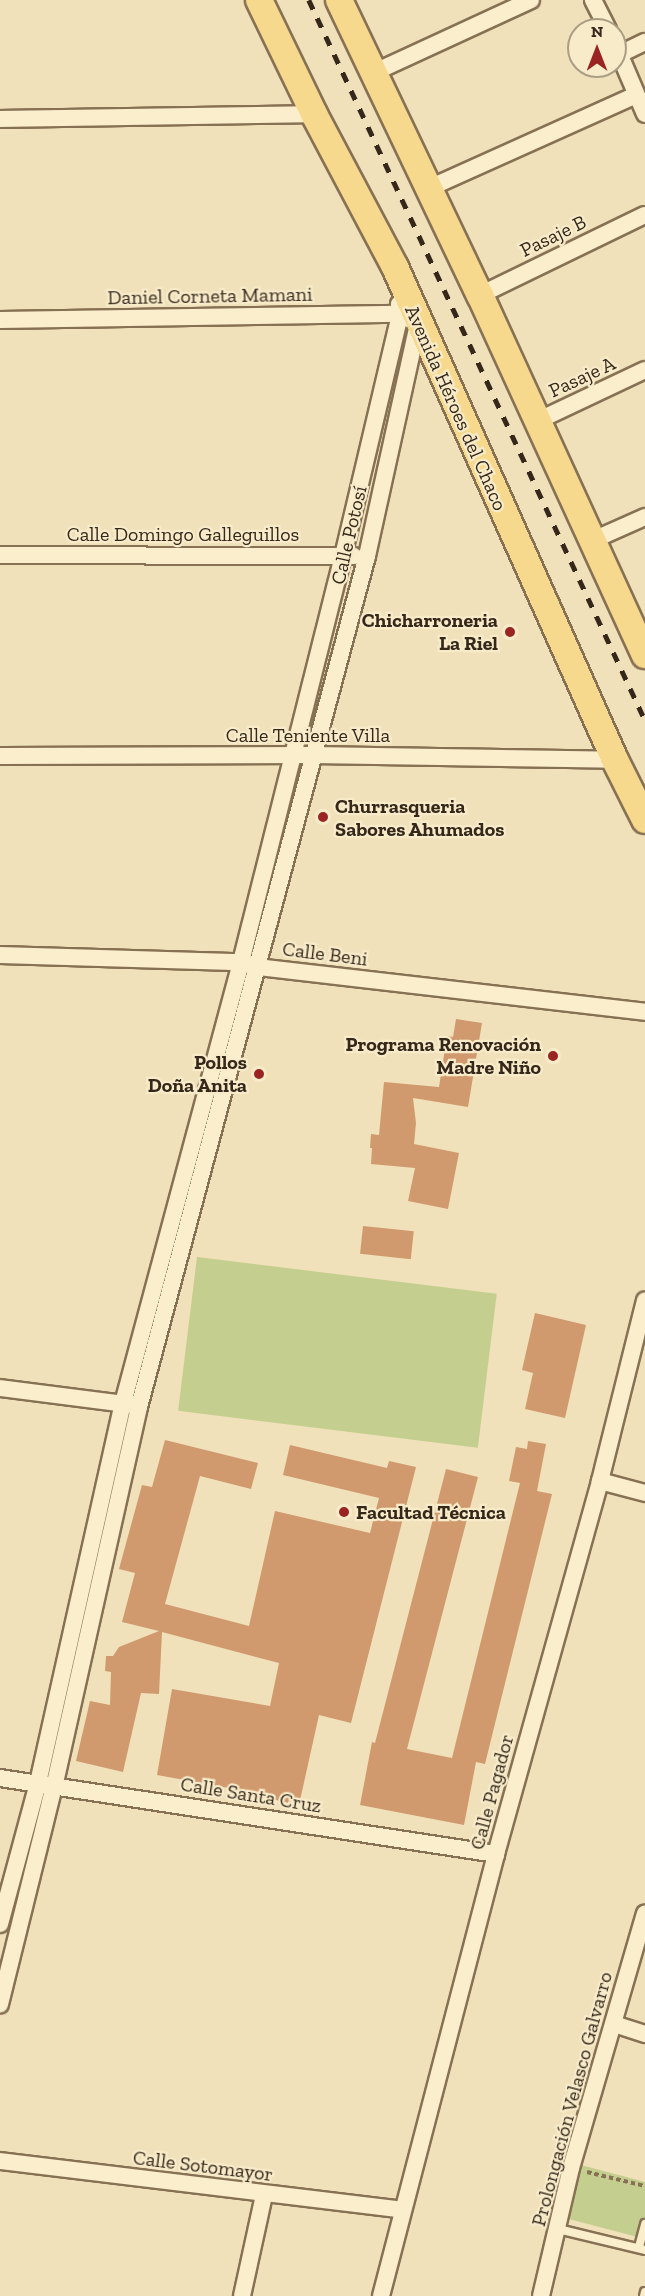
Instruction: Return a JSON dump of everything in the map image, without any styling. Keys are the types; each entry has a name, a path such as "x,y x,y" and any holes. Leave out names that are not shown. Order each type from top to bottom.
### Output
{"main road":[{"name":"Avenida Héroes del Chaco","path":"259,0 314,114 395,267 409,319 645,820"},
{"path":"339,0 427,189 480,295 591,541 644,650"}],"street":[{"path":"373,73 531,0"},
{"path":"593,0 602,18"},
{"path":"627,46 645,42"},
{"path":"627,73 645,114"},
{"path":"427,189 636,95"},
{"path":"0,119 314,114"},
{"name":"Pasaje B","path":"480,295 645,215"},
{"path":"0,2004 46,1784 131,1405 291,755 409,319"},
{"name":"Daniel Corneta Mamani","path":"0,320 409,319"},
{"name":"Calle Potosí","path":"131,1405 258,968 312,755 367,556 409,319"},
{"name":"Pasaje A","path":"537,421 645,370"},
{"path":"591,541 645,517"},
{"name":"Calle Domingo Galleguillos","path":"0,555 367,556"},
{"name":"Calle Teniente Villa","path":"0,756 312,755 615,760"},
{"name":"Calle Beni","path":"0,955 241,962 258,968 645,1012"},
{"name":"Calle Pagador","path":"381,2296 496,1854 600,1481 645,1300"},
{"path":"0,1388 131,1405"},
{"path":"600,1481 645,1493"},
{"name":"Calle Santa Cruz","path":"0,1779 46,1784 496,1854"},
{"path":"0,1924 46,1784"},
{"name":"Prolongación Velasco Galvarro","path":"541,2296 571,2168 645,1914"},
{"path":"614,2024 645,2034"},
{"name":"Calle Sotomayor","path":"0,2161 264,2195 402,2210"},
{"path":"242,2296 264,2195"}],"lane":[{"path":"558,2229 642,2249 645,2224"},
{"path":"644,2296 645,2292"}],"path":[{"path":"571,2168 645,2186"}],"green space":[{"path":"197,1257 497,1294 478,1448 178,1411"},
{"path":"581,2165 645,2182 645,2239 569,2219 568,2213"}],"building":[{"path":"456,1019 482,1023 468,1107 413,1098 416,1123 414,1144 459,1153 448,1209 408,1201 415,1168 371,1164 372,1148 370,1148 371,1134 379,1135 384,1082 439,1087 447,1036 453,1037"},
{"path":"363,1226 414,1231 411,1259 360,1254"},
{"path":"535,1313 586,1325 565,1418 525,1409 533,1373 522,1370"},
{"path":"165,1440 258,1463 251,1489 200,1476 165,1604 249,1626 275,1511 370,1533 379,1498 283,1475 290,1445 387,1468 389,1461 416,1467 351,1723 319,1715 299,1805 239,1792 240,1790 157,1775 172,1689 270,1706 279,1663 162,1632 159,1694 141,1693 123,1772 76,1761 90,1701 110,1705 111,1672 105,1671 106,1656 113,1656 119,1647 159,1631 122,1622 135,1573 119,1569 142,1485 152,1487"},
{"path":"528,1441 546,1444 537,1491 552,1494 485,1764 476,1762 464,1825 360,1805 372,1742 375,1743 446,1469 478,1477 407,1749 452,1758 520,1483 509,1481 516,1447 527,1449"}],"railway":[{"path":"309,0 645,720"}],"place":[{"name":"Chicharroneria La Riel","path":"510,632"},
{"name":"Churrasqueria Sabores Ahumados","path":"323,817"},
{"name":"Programa Renovación Madre Niño","path":"553,1056"},
{"name":"Pollos Doña Anita","path":"259,1074"},
{"name":"Facultad Técnica","path":"344,1512"}]}
